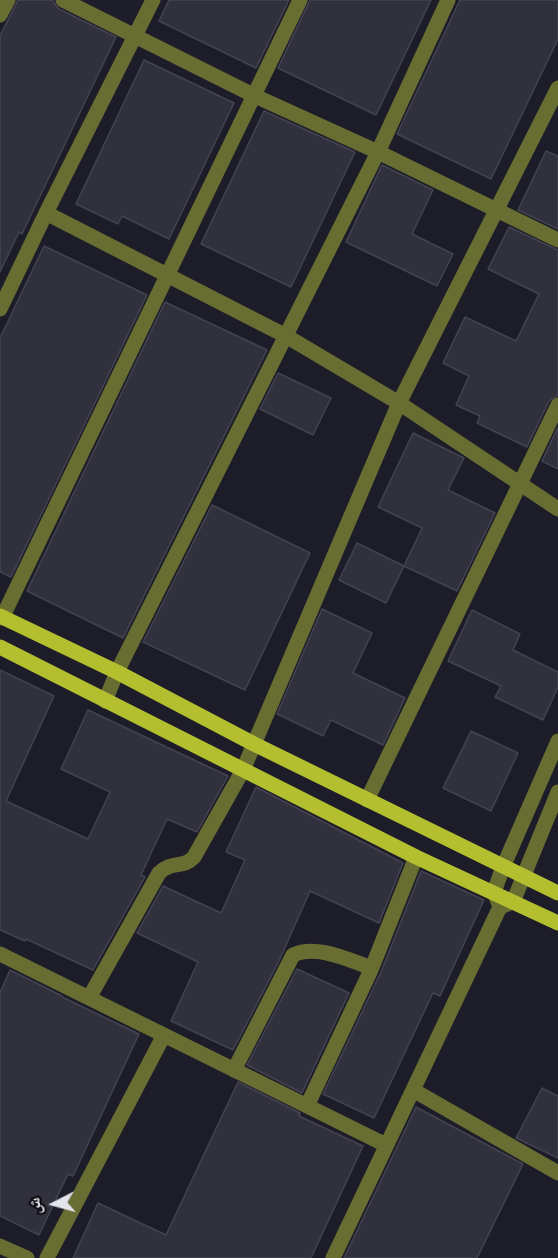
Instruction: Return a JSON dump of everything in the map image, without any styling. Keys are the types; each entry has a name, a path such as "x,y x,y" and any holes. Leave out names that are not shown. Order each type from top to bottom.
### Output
{"main road":[{"path":"1,617 117,672 254,744 558,893"},
{"path":"0,647 416,857 494,892 506,905 558,924"}],"street":[{"path":"0,15 8,0"},
{"path":"63,0 255,96 378,152 558,240"},
{"path":"0,309 153,0"},
{"path":"1,617 300,0"},
{"path":"105,701 117,672 378,152 448,0"},
{"path":"89,998 159,873 170,864 186,864 194,857 243,770 399,403 558,88"},
{"path":"46,213 286,336 399,403 558,509"},
{"path":"367,800 558,405"},
{"path":"494,892 558,741"},
{"path":"333,1258 413,1090 506,905 524,876 558,792"},
{"path":"307,1106 372,968 416,857"},
{"path":"234,1070 293,955 308,951 319,952 372,968"},
{"path":"0,954 386,1145"},
{"path":"47,1258 164,1035"},
{"path":"413,1090 558,1173"},
{"path":"0,1246 27,1258"}],"building":[{"path":"18,0 52,0 59,9 116,37 22,234 19,232 0,272 0,36"},
{"path":"169,0 289,0 256,68 159,21"},
{"path":"310,0 431,0 376,115 278,68"},
{"path":"460,0 558,0 558,39 491,179 397,134"},
{"path":"144,60 234,103 169,239 122,216 118,224 76,204"},
{"path":"264,111 355,152 291,287 201,244"},
{"path":"546,151 558,156 558,229 518,210"},
{"path":"382,165 433,190 412,234 453,254 437,286 346,242"},
{"path":"509,227 558,250 558,395 549,401 527,447 477,423 480,416 456,405 469,376 443,363 465,317 516,341 539,294 488,269"},
{"path":"44,246 147,295 11,577 0,572 0,338"},
{"path":"165,302 267,350 123,638 27,591"},
{"path":"278,373 331,398 313,435 260,409"},
{"path":"558,427 558,469 542,461"},
{"path":"413,433 464,458 448,490 495,513 457,591 404,566 422,528 378,507"},
{"path":"212,505 310,553 245,690 143,642"},
{"path":"357,543 404,566 386,603 339,580"},
{"path":"322,609 372,633 353,673 405,698 383,745 331,720 323,736 277,714"},
{"path":"472,610 520,634 513,650 558,672 558,687 543,720 495,697 501,686 448,661"},
{"path":"0,670 54,696 6,801 88,839 110,792 61,769 88,710 228,776 197,832 167,819 141,875 145,877 93,970 26,939 25,941 0,930"},
{"path":"471,731 518,753 491,811 443,788"},
{"path":"256,787 403,863 379,923 310,891 279,961 233,1050 171,1021 198,962 137,933 163,886 221,913 245,860 226,852"},
{"path":"421,871 484,900 440,996 433,993 374,1118 323,1094 381,972"},
{"path":"297,969 349,993 302,1093 247,1065"},
{"path":"10,970 139,1034 73,1176 68,1174 39,1235 0,1216 0,993"},
{"path":"238,1082 300,1113 299,1116 363,1146 311,1258 73,1258 98,1203 166,1235"},
{"path":"542,1088 558,1096 558,1158 516,1138"},
{"path":"416,1107 523,1164 477,1258 344,1258"}]}
